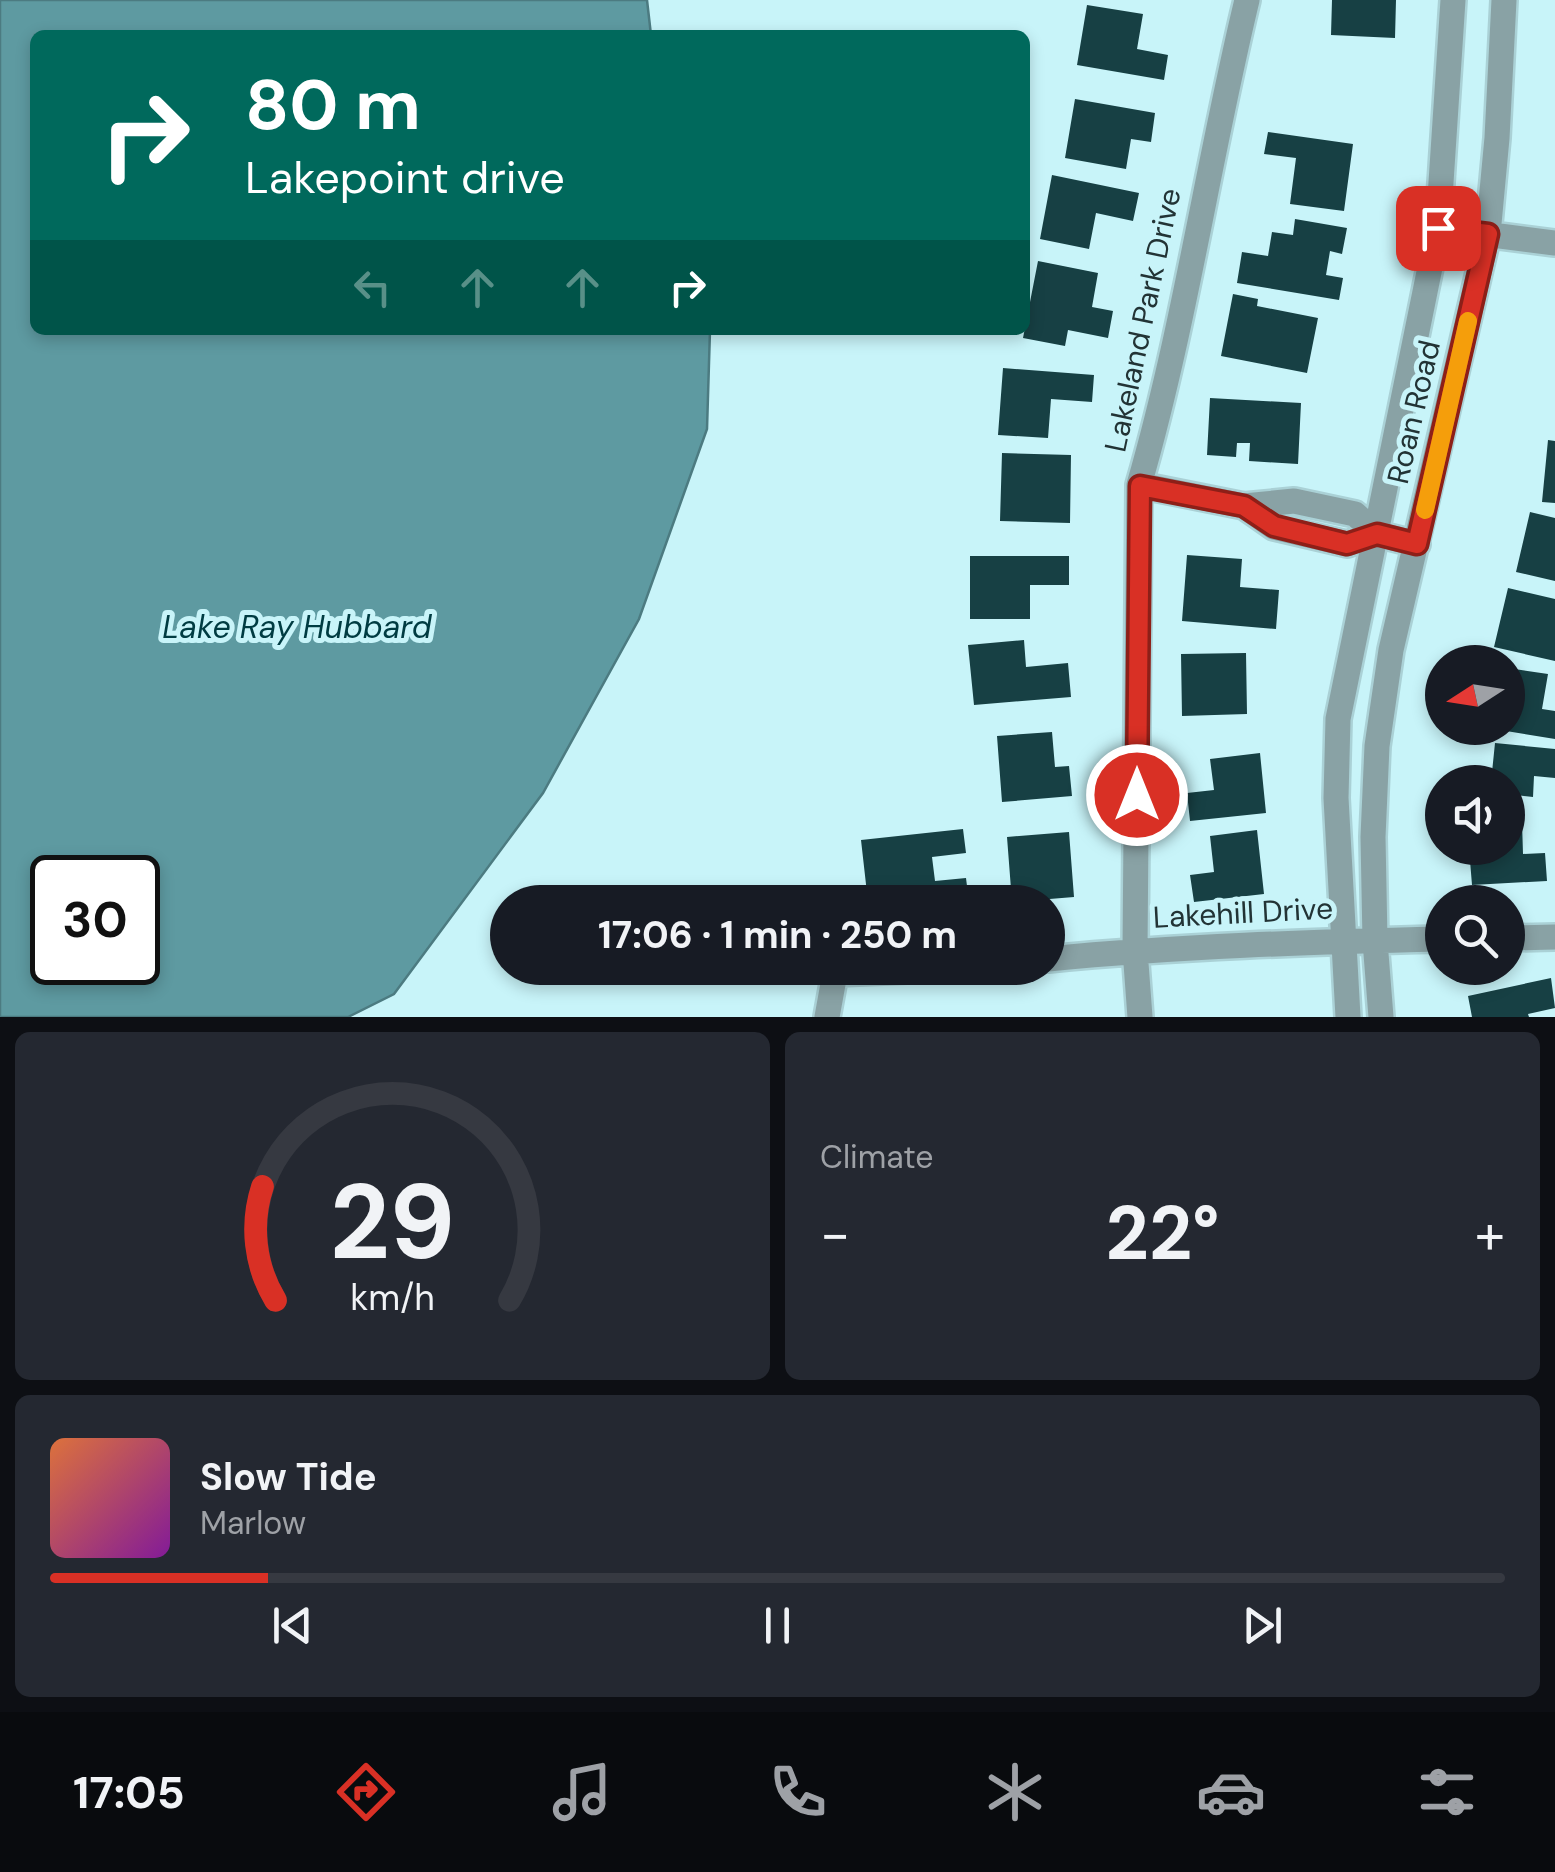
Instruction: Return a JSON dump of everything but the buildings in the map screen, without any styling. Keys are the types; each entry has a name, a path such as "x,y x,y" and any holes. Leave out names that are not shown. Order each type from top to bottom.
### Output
{"street":[{"name":"Lakeland Park Drive","path":"1140,1017 1136,950 1140,486 1160,412 1221,108 1247,0"},
{"name":"Roan Road","path":"1348,1017 1336,798 1338,719 1438,228 1454,0"},
{"name":"Roan Road","path":"1381,1017 1373,837 1377,746 1390,650 1488,234 1504,0"},
{"path":"1438,228 1555,244"},
{"path":"1140,486 1244,506 1294,501 1355,514 1377,534 1417,544"},
{"path":"1525,938 1555,937"},
{"name":"Lakehill Drive","path":"1065,956 1342,940 1425,940"},
{"path":"827,1017 832,985"}],"water":[{"name":"Lake Ray Hubbard","path":"0,0 647,0 650,30 30,30 30,335 710,335 707,429 639,619 543,793 394,994 348,1017 0,1017"}],"slow traffic":[{"path":"1425,510 1468,321"}],"route":[{"path":"1137,795 1140,486 1244,506 1274,526 1347,544 1377,534 1417,544 1488,234 1438,228"}]}
